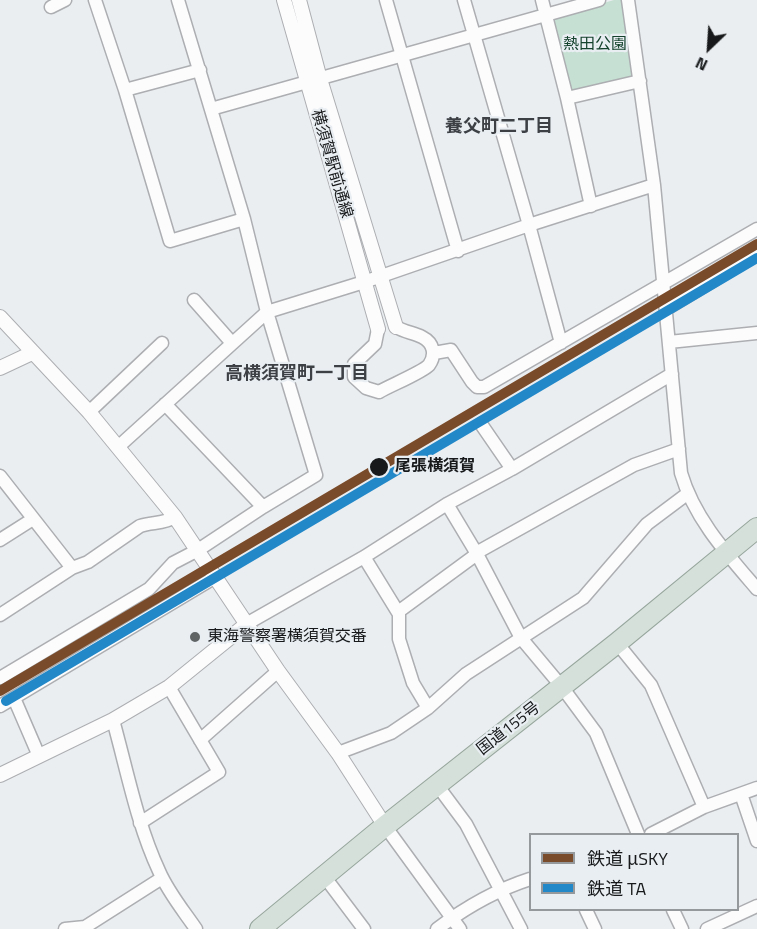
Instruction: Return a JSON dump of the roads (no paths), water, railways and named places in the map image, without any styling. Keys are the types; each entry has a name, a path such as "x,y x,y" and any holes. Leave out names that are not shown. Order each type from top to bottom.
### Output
{"highway":[{"name":"国道155号","path":"260,929 757,528"}],"street":[{"path":"51,7 65,0"},
{"path":"95,0 125,90 170,241 244,219"},
{"path":"0,678 149,589 172,563 316,476 267,312 244,219 178,0"},
{"name":"横須賀駅前通線","path":"284,0 314,81 396,327"},
{"name":"横須賀駅前通線","path":"299,0 314,81 364,282 378,329"},
{"path":"386,0 458,251"},
{"path":"464,0 561,343"},
{"path":"542,0 591,206"},
{"path":"211,109 599,0"},
{"path":"628,0 654,185 681,473 687,494 725,554 757,589"},
{"path":"125,90 200,70"},
{"path":"567,98 640,81"},
{"path":"118,447 267,312 380,277 529,225 654,185"},
{"path":"434,354 452,350 472,382 480,388 757,229"},
{"path":"666,309 757,254"},
{"path":"194,300 232,342"},
{"path":"0,317 89,412 175,517 217,576 278,671 338,753 385,826 460,929"},
{"path":"378,329 375,344 354,364 354,377 366,388 379,392 428,366 434,354 432,346 423,338 410,335 396,327"},
{"path":"669,342 757,333"},
{"path":"89,412 162,343"},
{"path":"0,368 32,353"},
{"path":"0,775 114,720 169,687 248,623 364,557 447,504 512,469 672,374"},
{"path":"165,404 262,507"},
{"path":"481,424 512,469"},
{"path":"398,612 476,553 634,465 679,449"},
{"path":"0,476 72,568"},
{"path":"338,753 391,733 428,708 466,674 583,598 647,524 687,494"},
{"path":"447,504 521,638 562,687 596,733 638,833"},
{"path":"0,615 72,568 88,562 140,526 166,522 175,517"},
{"path":"0,540 33,519"},
{"path":"364,557 398,612 399,639 413,682 428,708"},
{"path":"0,706 217,576"},
{"path":"616,643 651,685 704,807"},
{"path":"200,740 278,671"},
{"path":"140,823 219,772 169,687"},
{"path":"14,698 39,756"},
{"path":"114,720 140,823 162,878 196,929"},
{"path":"437,785 466,824 521,929"},
{"path":"653,833 704,807 757,788"},
{"path":"741,794 757,841"},
{"path":"324,876 364,929"},
{"path":"65,929 84,927 162,878"},
{"path":"437,929 501,889 529,880"},
{"path":"707,929 757,906"},
{"path":"587,911 595,929"},
{"path":"674,911 682,929"}],"rail line":[{"name":"μSKY","path":"0,691 757,244"},
{"name":"TA","path":"6,701 757,258"}],"place":[{"name":"尾張横須賀","path":"379,467"},
{"name":"東海警察署横須賀交番","path":"195,637"}],"district":[{"name":"養父町二丁目","path":"499,128"},
{"name":"高横須賀町一丁目","path":"297,375"}],"park label":[{"name":"熱田公園","path":"595,45"}]}
